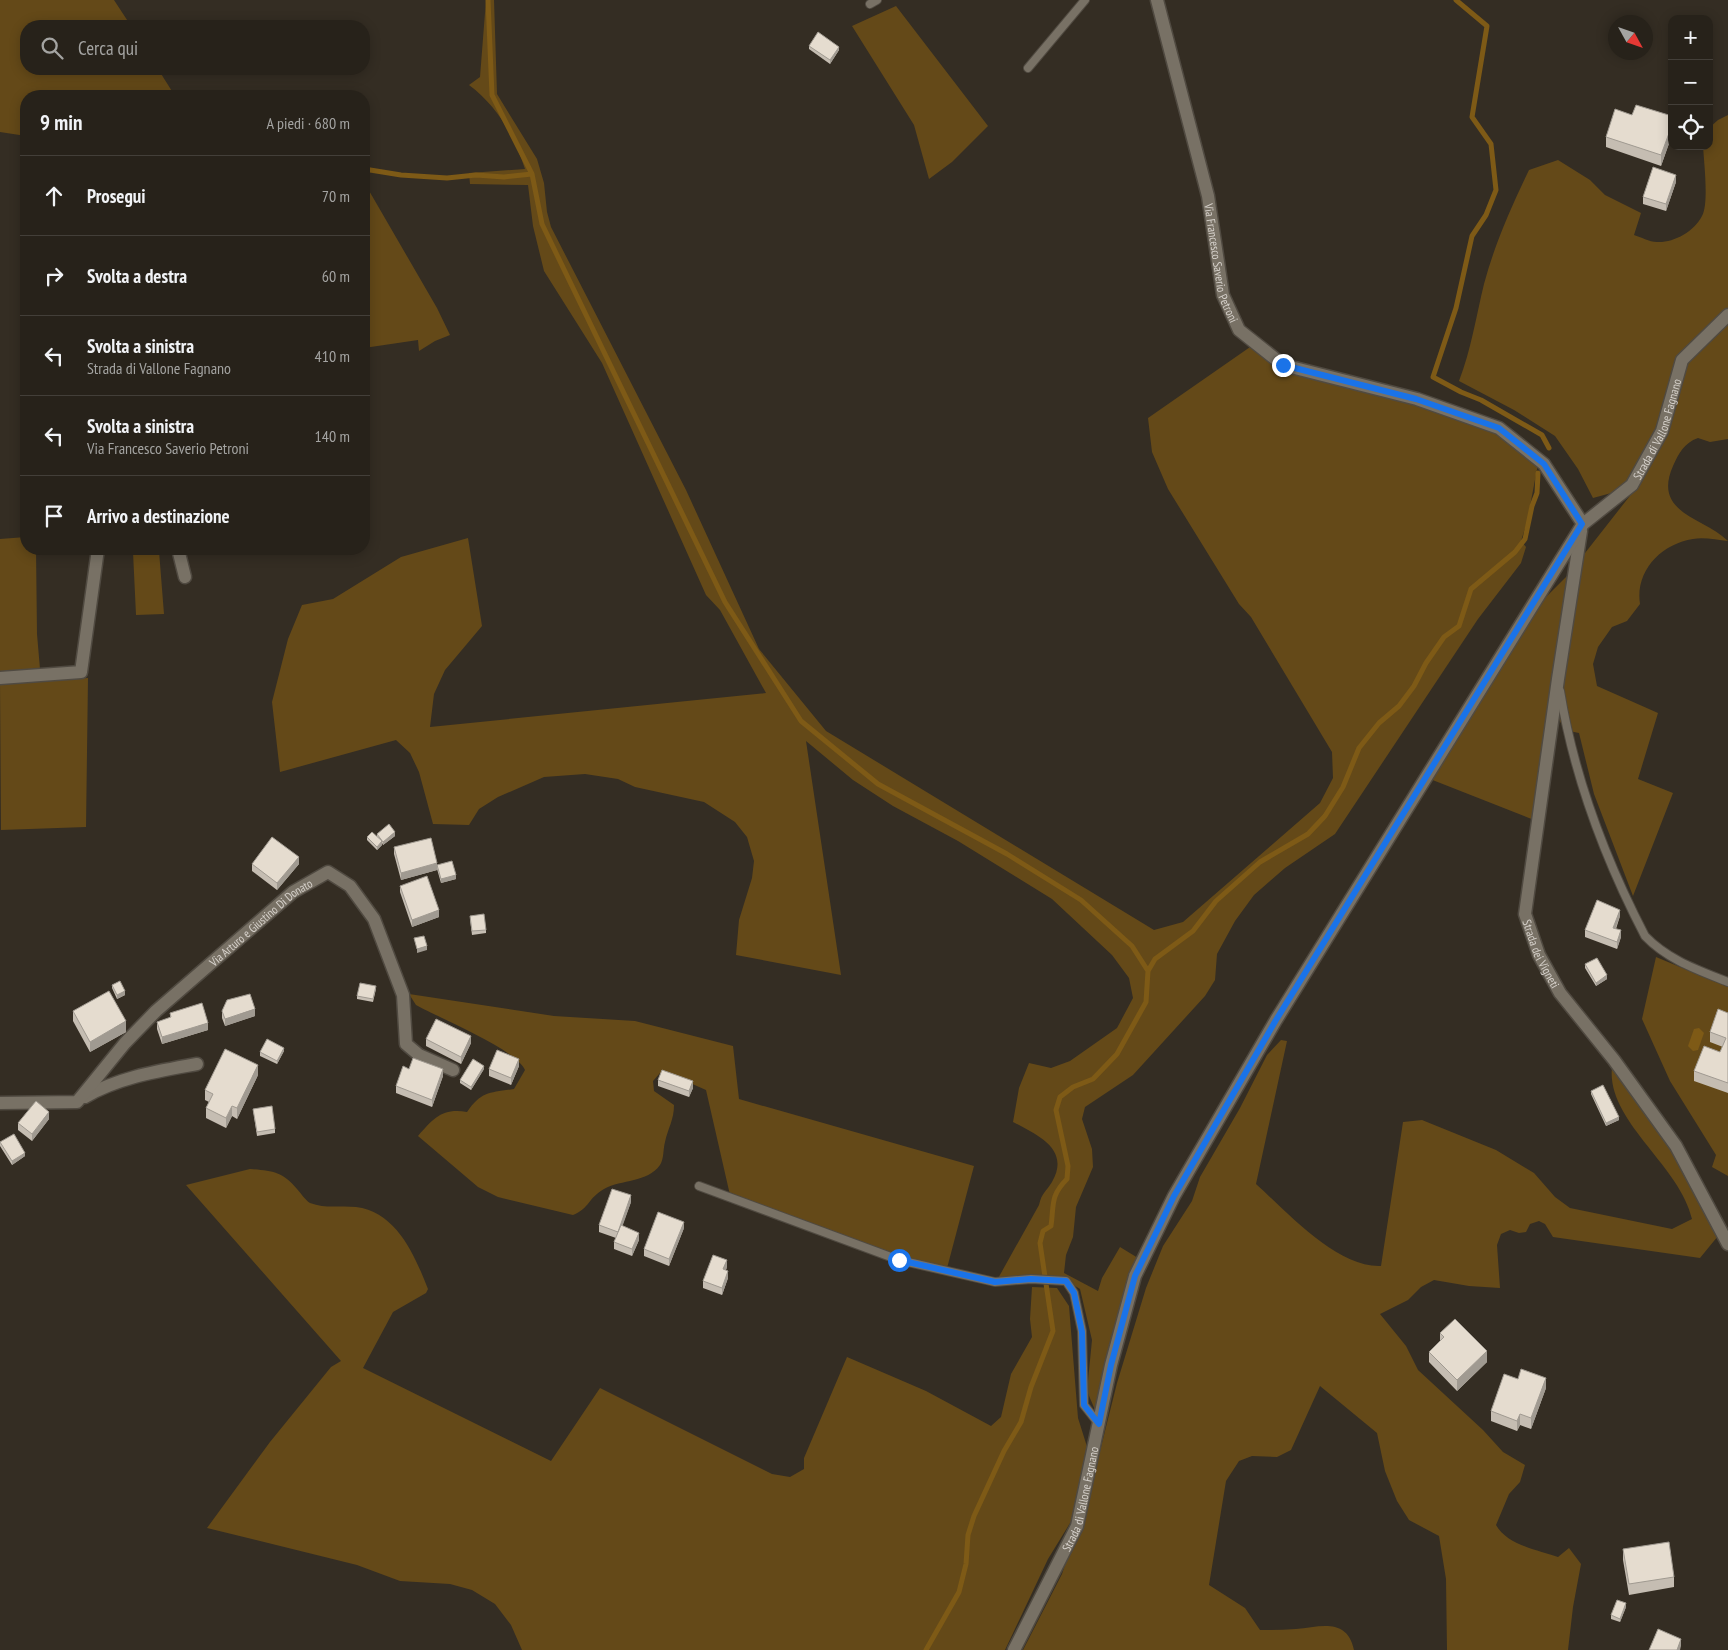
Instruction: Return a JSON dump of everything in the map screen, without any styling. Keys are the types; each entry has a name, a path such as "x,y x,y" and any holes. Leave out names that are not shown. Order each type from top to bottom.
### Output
{"street":[{"name":"Via Francesco Saverio Petroni","path":"1157,0 1208,196 1223,295 1239,330 1283,365 1416,399 1499,428 1544,464 1582,524"},
{"name":"Strada di Vallone Fagnano","path":"1014,1650 1078,1526 1111,1365 1135,1276 1174,1196 1276,1020 1582,524 1632,485 1662,431 1682,360 1728,315"},
{"name":"Strada dei Vigneti","path":"1582,524 1525,914 1539,955 1560,993 1614,1060 1676,1146 1728,1244"},
{"path":"0,678 82,672 97,555"},
{"path":"180,555 185,577"},
{"name":"Via Arturo e Giustino Di Donato","path":"77,1102 125,1043 156,1011 293,892 328,872 350,886 374,919 402,994 406,1044 420,1055 453,1070"},
{"path":"0,1103 77,1102 105,1085 150,1073 198,1064"}],"lane":[{"path":"1028,68 1085,0"},
{"path":"1558,679 1565,724 1589,806 1614,871 1645,936 1658,949 1682,963 1728,982"},
{"path":"699,1186 899,1260 995,1282 1031,1279 1066,1281 1074,1293 1082,1332 1084,1405 1099,1424"}],"shaded area":[{"path":"0,0 114,0 127,20 20,20 20,75 162,75 171,90 20,90 20,135 0,132"},
{"path":"486,0 494,0 497,94 537,159 544,183 547,212 551,227 686,490 759,649 826,731 1154,930 1183,922 1320,803 1333,778 1332,752 1251,617 1239,604 1168,489 1152,452 1148,418 1253,345 1283,372 1419,406 1500,432 1538,464 1527,522 1521,541 1526,547 1521,563 1478,619 1335,834 1285,868 1254,895 1235,921 1217,954 1215,980 1205,996 1133,1075 1085,1107 1082,1119 1092,1149 1093,1167 1076,1207 1073,1237 1066,1255 1064,1273 1098,1291 1102,1278 1120,1247 1138,1258 1095,1410 1087,1391 1092,1340 1080,1289 1060,1279 1039,1276 996,1282 1057,1170 1057,1161 1049,1145 1032,1132 1013,1122 1019,1088 1029,1063 1051,1068 1070,1061 1117,1028 1133,998 1129,978 1112,955 1052,899 958,841 893,806 853,780 806,741 841,975 736,955 739,920 752,878 754,861 747,837 735,822 704,802 635,787 618,779 585,774 544,777 498,797 479,809 469,825 433,824 419,772 410,753 396,740 280,772 272,702 288,639 302,605 333,599 401,557 468,538 482,626 445,670 434,694 430,727 766,693 720,610 706,595 602,363 544,271 533,226 528,185 470,184 469,173 525,169 516,144 503,122 488,102 469,85 480,77"},
{"path":"896,6 988,126 952,162 929,179 914,125 852,26"},
{"path":"1728,115 1728,313 1680,359 1658,429 1627,481 1615,492 1593,498 1578,469 1555,436 1514,410 1459,381 1467,357 1493,254 1529,170 1558,160 1590,180 1605,195 1641,213 1634,235 1648,240 1663,242 1683,235 1694,227 1704,210 1706,182 1703,150 1713,150 1713,124"},
{"path":"370,192 437,308 450,335 435,341 419,351 418,340 370,347"},
{"path":"1728,321 1728,439 1710,442 1698,438 1689,443 1677,457 1668,482 1669,495 1675,504 1728,541 1706,538 1693,539 1681,542 1661,553 1646,570 1640,592 1640,604 1627,621 1612,627 1598,647 1593,664 1597,686 1658,713 1638,779 1673,793 1633,896 1594,794 1579,733 1564,730 1551,701 1534,820 1430,779 1546,597 1567,576 1636,488 1684,362"},
{"path":"20,537 20,555 36,555 37,634 40,669 0,672 0,539"},
{"path":"133,555 159,555 164,614 136,615"},
{"path":"88,678 86,827 1,830 0,682"},
{"path":"1656,957 1728,987 1728,1176 1712,1167 1716,1155 1670,1081 1642,1019"},
{"path":"409,994 554,1016 635,1021 733,1046 739,1099 974,1166 946,1272 730,1195 706,1090 681,1079 660,1073 653,1081 654,1091 674,1105 674,1110 663,1157 655,1171 641,1178 604,1189 583,1209 573,1215 498,1197 478,1187 418,1136 434,1119 445,1113 467,1112 477,1100 487,1094 514,1089 525,1070 519,1062 493,1044 416,1005"},
{"path":"1699,1028 1704,1033 1698,1050 1693,1051 1688,1046 1694,1029"},
{"path":"1281,1040 1287,1041 1256,1184 1298,1223 1330,1248 1347,1258 1364,1264 1381,1266 1403,1122 1422,1120 1496,1150 1534,1173 1555,1197 1570,1208 1672,1229 1692,1219 1685,1199 1674,1180 1632,1125 1620,1106 1613,1087 1612,1067 1674,1153 1718,1236 1700,1258 1553,1237 1545,1224 1539,1221 1530,1224 1526,1232 1519,1233 1510,1230 1501,1234 1497,1245 1500,1288 1469,1286 1434,1280 1421,1287 1408,1300 1380,1314 1406,1346 1418,1370 1483,1430 1503,1452 1525,1465 1520,1482 1509,1494 1496,1525 1501,1532 1524,1546 1558,1557 1569,1548 1581,1564 1568,1650 1447,1650 1446,1579 1439,1536 1409,1520 1397,1501 1385,1471 1377,1433 1320,1386 1291,1450 1277,1457 1252,1456 1239,1461 1226,1481 1209,1585 1245,1608 1260,1630 1287,1630 1331,1626 1339,1628 1345,1633 1354,1650 1023,1650 1062,1574 1091,1487 1117,1383 1146,1288 1163,1246 1192,1201 1200,1177 1240,1108 1267,1055"},
{"path":"250,1169 271,1171 281,1175 292,1183 310,1203 327,1206 356,1207 370,1211 383,1217 403,1237 428,1289 426,1293 393,1312 363,1368 551,1461 600,1388 772,1474 790,1477 804,1469 804,1458 847,1357 926,1391 991,1426 1001,1417 1011,1374 1032,1337 1030,1319 1032,1287 1057,1288 1069,1306 1078,1418 1089,1453 1075,1515 1048,1559 1005,1650 522,1650 511,1625 495,1604 472,1590 450,1584 400,1581 357,1565 207,1528 270,1442 331,1367 341,1361 186,1185"}],"building":[{"path":"818,32 839,47 830,60 809,46"},
{"path":"1636,105 1668,115 1668,136 1661,155 1606,137 1615,109 1632,115"},
{"path":"1653,167 1676,175 1666,204 1643,197"},
{"path":"389,824 395,832 383,842 377,834"},
{"path":"372,832 382,841 377,847 367,837"},
{"path":"272,837 299,857 277,883 252,864"},
{"path":"431,838 437,863 401,873 394,847"},
{"path":"452,861 456,875 441,879 437,865"},
{"path":"427,876 439,910 412,920 400,886"},
{"path":"1597,900 1620,910 1613,928 1621,930 1617,942 1585,930"},
{"path":"484,914 486,930 472,931 470,916"},
{"path":"424,936 427,946 417,949 414,938"},
{"path":"1597,958 1607,975 1596,983 1585,964"},
{"path":"120,981 125,991 117,995 112,985"},
{"path":"360,983 376,986 373,999 357,996"},
{"path":"109,991 126,1021 90,1042 73,1011"},
{"path":"250,994 255,1009 225,1019 222,1011 227,1000"},
{"path":"202,1003 208,1023 162,1037 157,1022 171,1017 170,1013"},
{"path":"1718,1009 1728,1013 1728,1083 1694,1071 1704,1046 1720,1052 1726,1038 1710,1032"},
{"path":"436,1019 471,1036 461,1057 426,1039"},
{"path":"267,1039 284,1048 277,1061 260,1052"},
{"path":"225,1049 258,1065 237,1108 232,1106 226,1118 206,1108 213,1094 205,1090"},
{"path":"497,1050 519,1059 511,1078 489,1069"},
{"path":"413,1058 443,1069 432,1100 396,1086 403,1066 409,1069"},
{"path":"473,1059 484,1066 471,1087 460,1080"},
{"path":"662,1070 693,1081 689,1091 658,1080"},
{"path":"1603,1085 1619,1117 1606,1123 1591,1091"},
{"path":"36,1101 49,1112 32,1134 18,1123"},
{"path":"272,1106 275,1129 257,1132 253,1109"},
{"path":"14,1134 25,1153 12,1161 0,1142"},
{"path":"612,1189 631,1195 618,1232 599,1225"},
{"path":"658,1212 684,1222 669,1259 644,1249"},
{"path":"621,1225 639,1233 632,1249 614,1242"},
{"path":"713,1255 727,1260 723,1269 728,1271 722,1288 703,1281"},
{"path":"1455,1319 1487,1351 1457,1380 1429,1352 1444,1337 1440,1333"},
{"path":"1521,1369 1546,1378 1531,1418 1520,1414 1517,1421 1491,1411 1504,1374 1518,1379"},
{"path":"1669,1542 1674,1577 1629,1584 1623,1549"},
{"path":"1617,1600 1626,1603 1620,1619 1611,1615"},
{"path":"1658,1629 1681,1639 1677,1650 1649,1650"}],"waterway":[{"path":"488,0 492,95 532,174 542,224 725,602 801,721 878,784 1007,854 1081,900 1132,946 1148,971"},
{"path":"1456,0 1487,26 1472,117 1491,144 1496,190 1486,215 1472,236 1456,308 1433,377 1481,400 1542,435 1549,448"},
{"path":"370,170 401,175 447,178 476,175 504,177 532,174"},
{"path":"926,1650 959,1592 966,1564 968,1535 974,1516 1004,1451 1021,1422 1031,1387 1053,1331 1040,1243 1043,1231 1051,1226 1055,1196 1067,1179 1068,1166 1056,1110 1060,1097 1073,1087 1093,1079 1117,1054 1146,1002 1148,971 1155,959 1193,931 1216,901 1260,862 1308,834 1325,816 1343,787 1359,748 1379,723 1399,706 1414,686 1426,663 1444,637 1459,626 1471,589 1515,552 1525,539 1532,506 1537,493 1538,473"}],"route":[{"path":"899,1260 995,1282 1031,1279 1066,1281 1074,1293 1082,1332 1084,1405 1099,1424 1111,1365 1135,1276 1174,1196 1276,1020 1582,524 1544,464 1523,444 1499,428 1416,399 1283,365"}]}
